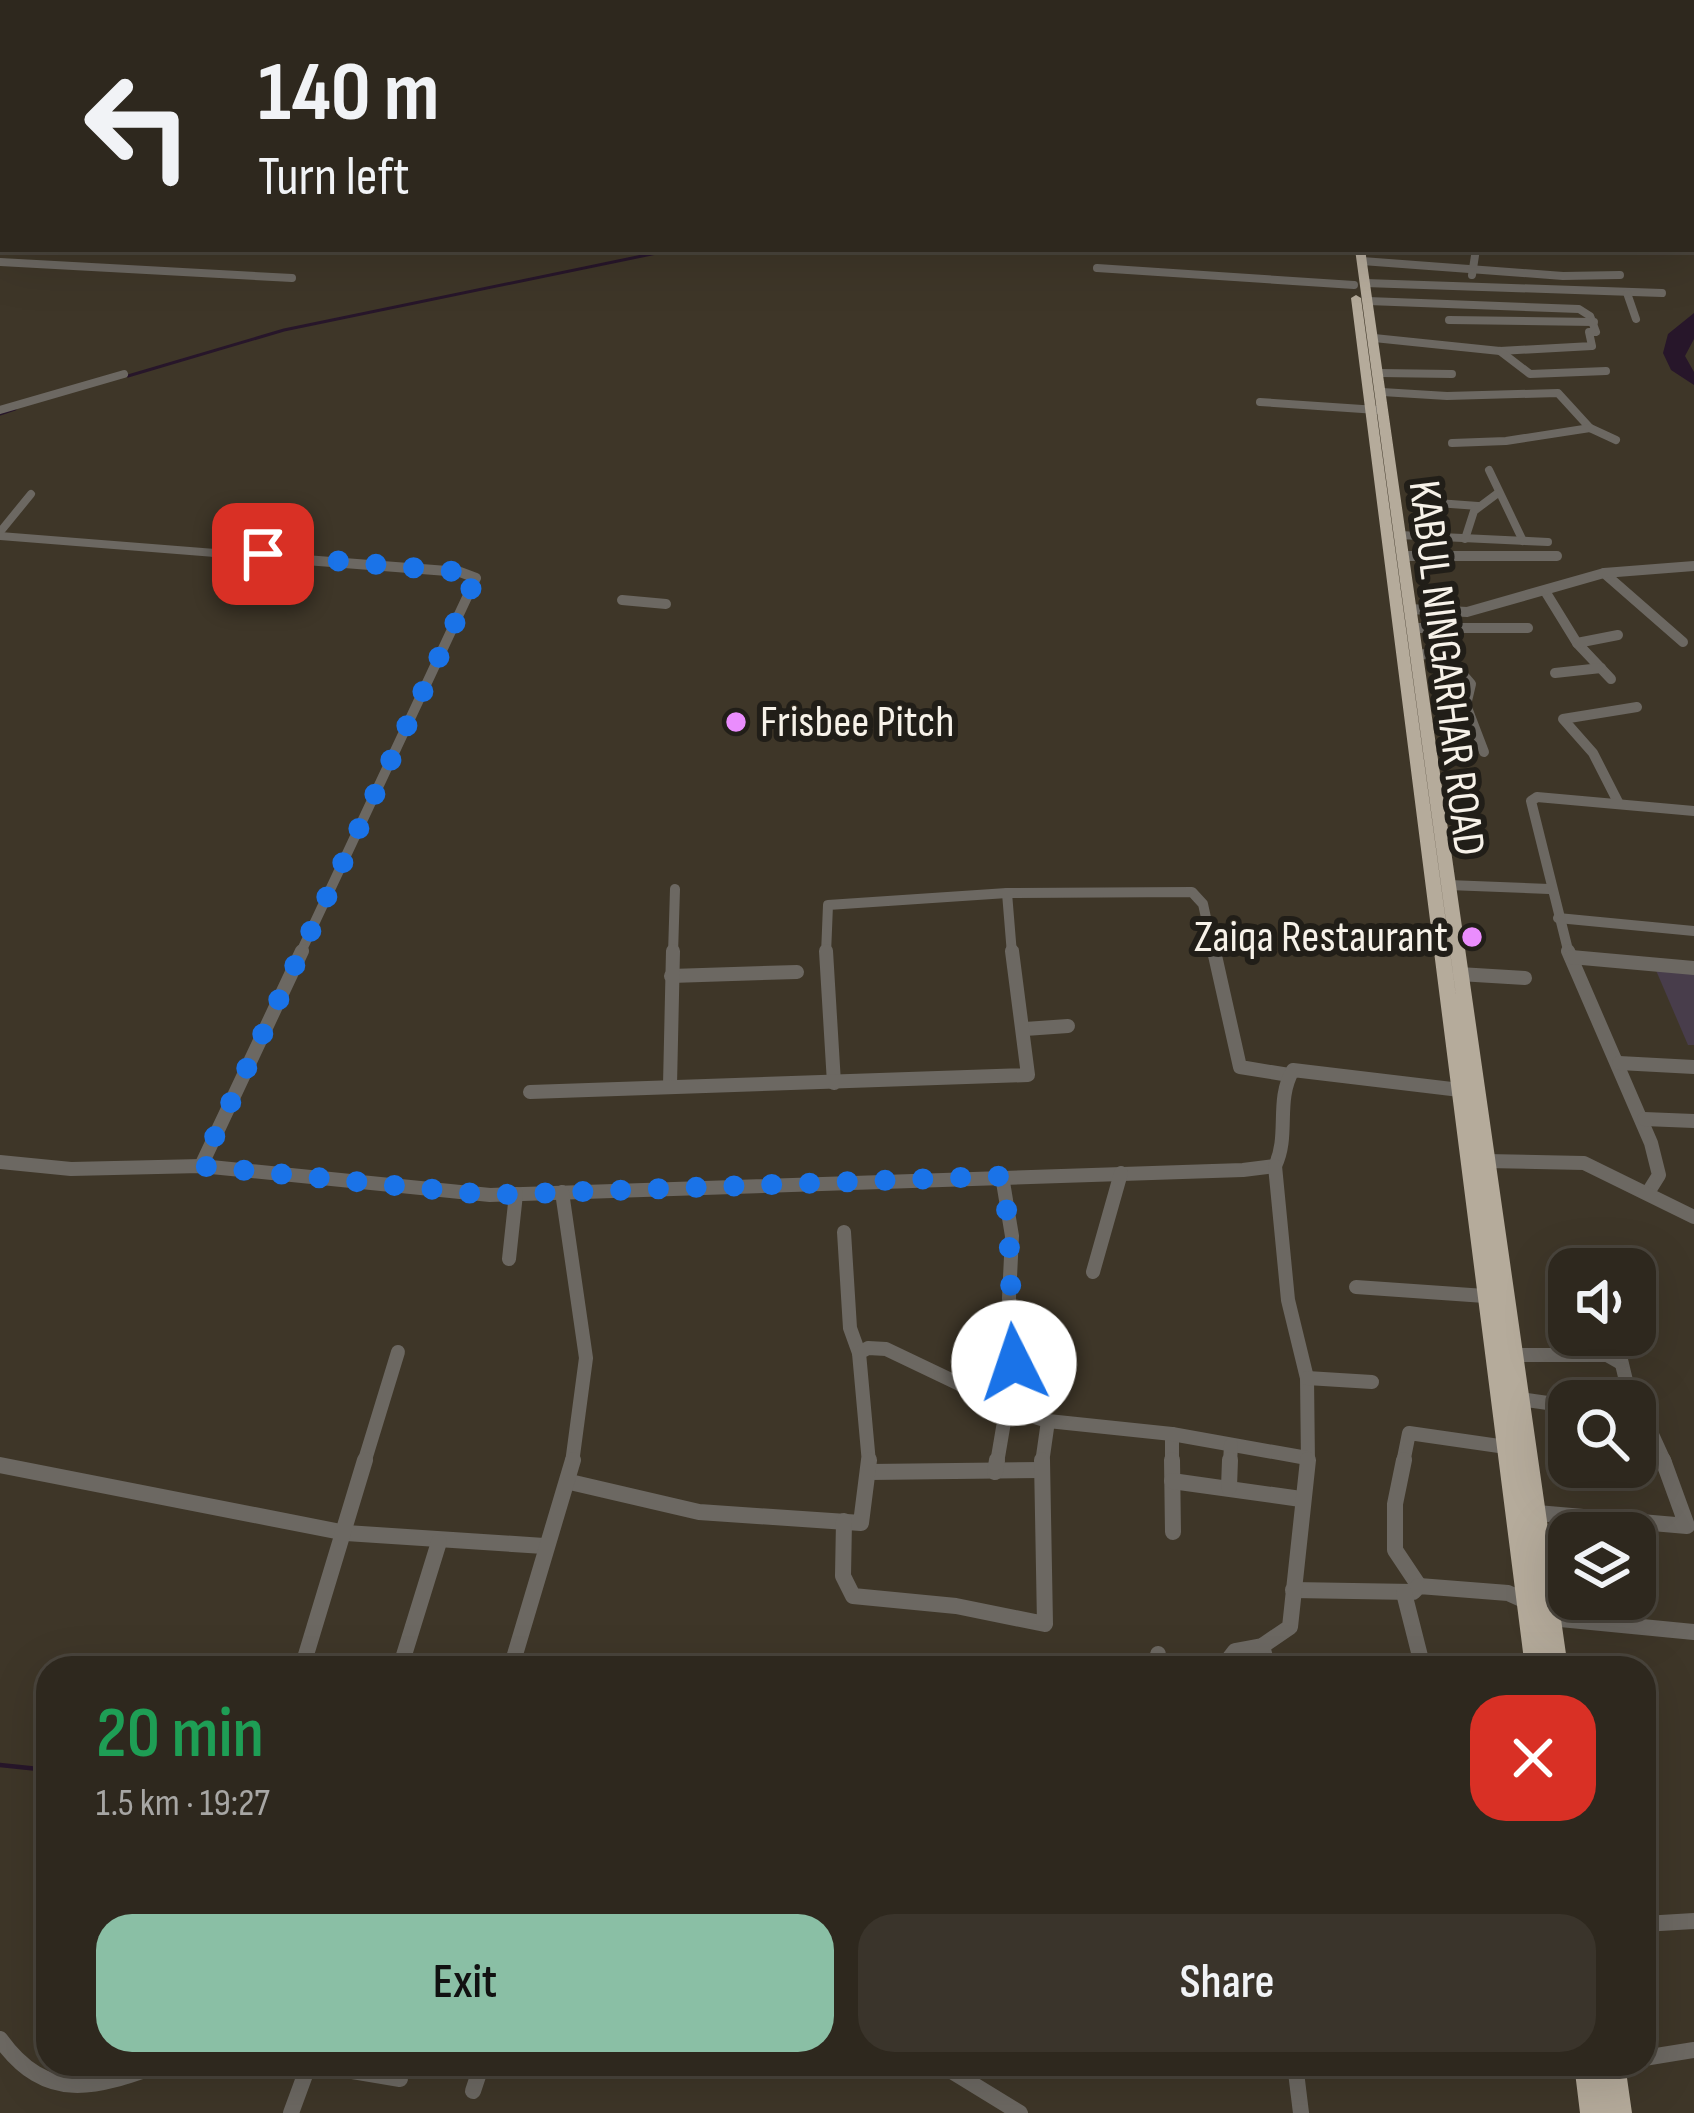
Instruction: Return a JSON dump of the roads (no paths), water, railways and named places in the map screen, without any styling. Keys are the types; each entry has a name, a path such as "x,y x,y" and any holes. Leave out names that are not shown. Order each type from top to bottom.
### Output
{"highway":[{"name":"KABUL NINGARHAR ROAD","path":"1357,253 1468,1088 1486,1161 1548,1602"},
{"name":"KABUL NINGARHAR ROAD","path":"1360,284 1368,301 1380,373 1378,410 1460,974 1485,1296 1535,1656"},
{"name":"KABUL NINGARHAR ROAD","path":"1550,1620 1555,1656"},
{"path":"1588,2076 1593,2113"},
{"path":"1613,2076 1618,2113"}],"street":[{"path":"1468,288 1476,252"},
{"path":"1357,253 1474,269 1620,275"},
{"path":"1513,272 1515,258"},
{"path":"1557,259 1563,276"},
{"path":"0,260 292,278"},
{"path":"1096,268 1360,284 1662,292"},
{"path":"1627,293 1636,319"},
{"path":"1368,301 1576,308 1594,322 1597,332 1589,332 1592,346 1500,351 1374,338"},
{"path":"1449,320 1594,322"},
{"path":"1500,351 1530,374 1606,370"},
{"path":"1380,373 1452,374"},
{"path":"0,410 124,374"},
{"path":"1382,392 1447,396 1558,393 1590,428 1616,440"},
{"path":"1260,402 1378,410"},
{"path":"1452,442 1506,441 1590,428"},
{"path":"1489,470 1523,542"},
{"path":"1465,539 1466,522 1478,506 1498,493"},
{"path":"0,534 32,494"},
{"path":"1409,501 1478,506"},
{"path":"0,534 460,572 476,578 201,1166"},
{"path":"1399,535 1547,542"},
{"path":"1402,556 1557,556"},
{"path":"1409,609 1467,612 1604,573 1694,566"},
{"path":"1604,573 1683,642"},
{"path":"1546,591 1577,644 1612,679"},
{"path":"622,600 666,604"},
{"path":"1412,628 1528,628"},
{"path":"1577,644 1618,635"},
{"path":"1415,653 1446,655 1471,684 1466,705 1484,752"},
{"path":"1555,673 1601,668"},
{"path":"1619,804 1593,753 1563,719 1637,707"},
{"path":"1648,1191 1659,1175 1644,1119 1571,957 1549,889 1532,798 1694,811"},
{"path":"1448,885 1549,889"},
{"path":"670,1084 675,890"},
{"path":"834,1083 824,920 828,905 1007,892 1192,892 1204,904 1240,1067 1289,1075"},
{"path":"530,1092 1028,1075 1025,1029 1008,938 1007,892"},
{"path":"1558,918 1694,931"},
{"path":"1571,957 1694,968"},
{"path":"671,976 797,972"},
{"path":"1460,974 1525,978"},
{"path":"1025,1029 1068,1026"},
{"path":"1619,1064 1694,1067"},
{"path":"1231,1656 1262,1646 1290,1627 1311,1432 1307,1378 1288,1300 1275,1166 1283,1154 1282,1084 1293,1070 1468,1088"},
{"path":"1644,1119 1694,1121"},
{"path":"1486,1161 1584,1163 1694,1217"},
{"path":"0,1162 71,1169 201,1166 430,1192 516,1194 1275,1166"},
{"path":"1093,1272 1121,1173"},
{"path":"995,1472 1014,1363 1009,1298 1012,1236 1002,1176"},
{"path":"519,1656 544,1546 570,1482 586,1358 562,1192"},
{"path":"509,1259 516,1194"},
{"path":"570,1482 699,1512 864,1521 869,1472 859,1353 847,1304 844,1232"},
{"path":"1356,1287 1485,1296"},
{"path":"859,1353 868,1348 886,1349 1048,1421 1172,1434 1307,1458"},
{"path":"306,1656 398,1352"},
{"path":"1513,1355 1607,1355 1621,1363"},
{"path":"1620,1356 1626,1380"},
{"path":"1307,1378 1372,1382"},
{"path":"1520,1400 1548,1403"},
{"path":"844,1521 843,1576 853,1597 956,1606 1045,1624 1041,1470 1048,1421"},
{"path":"1421,1656 1412,1589 1395,1550 1395,1504 1409,1433 1506,1448"},
{"path":"1172,1434 1173,1532"},
{"path":"1537,1513 1687,1526 1656,1438"},
{"path":"1229,1487 1231,1445"},
{"path":"0,1465 346,1533 544,1546"},
{"path":"869,1472 1041,1470"},
{"path":"1172,1481 1301,1499"},
{"path":"404,1656 440,1542"},
{"path":"1293,1590 1355,1595 1365,1590 1412,1589 1508,1593 1528,1602"},
{"path":"1571,1620 1694,1632"},
{"path":"1262,1646 1265,1656"},
{"path":"1656,1923 1694,1921"},
{"path":"0,2039 16,2066 44,2086 130,2076"},
{"path":"1656,2056 1694,2050"},
{"path":"291,2113 305,2076"},
{"path":"387,2076 400,2078"},
{"path":"473,2091 478,2076"},
{"path":"960,2076 1020,2113"},
{"path":"1296,2076 1300,2113"}],"waterway":[{"path":"128,376 284,330 661,252"},
{"path":"0,414 15,409"},
{"path":"0,1765 36,1769"}],"place":[{"name":"Frisbee Pitch","path":"736,722"},
{"name":"Zaiqa Restaurant","path":"1472,937"}]}
